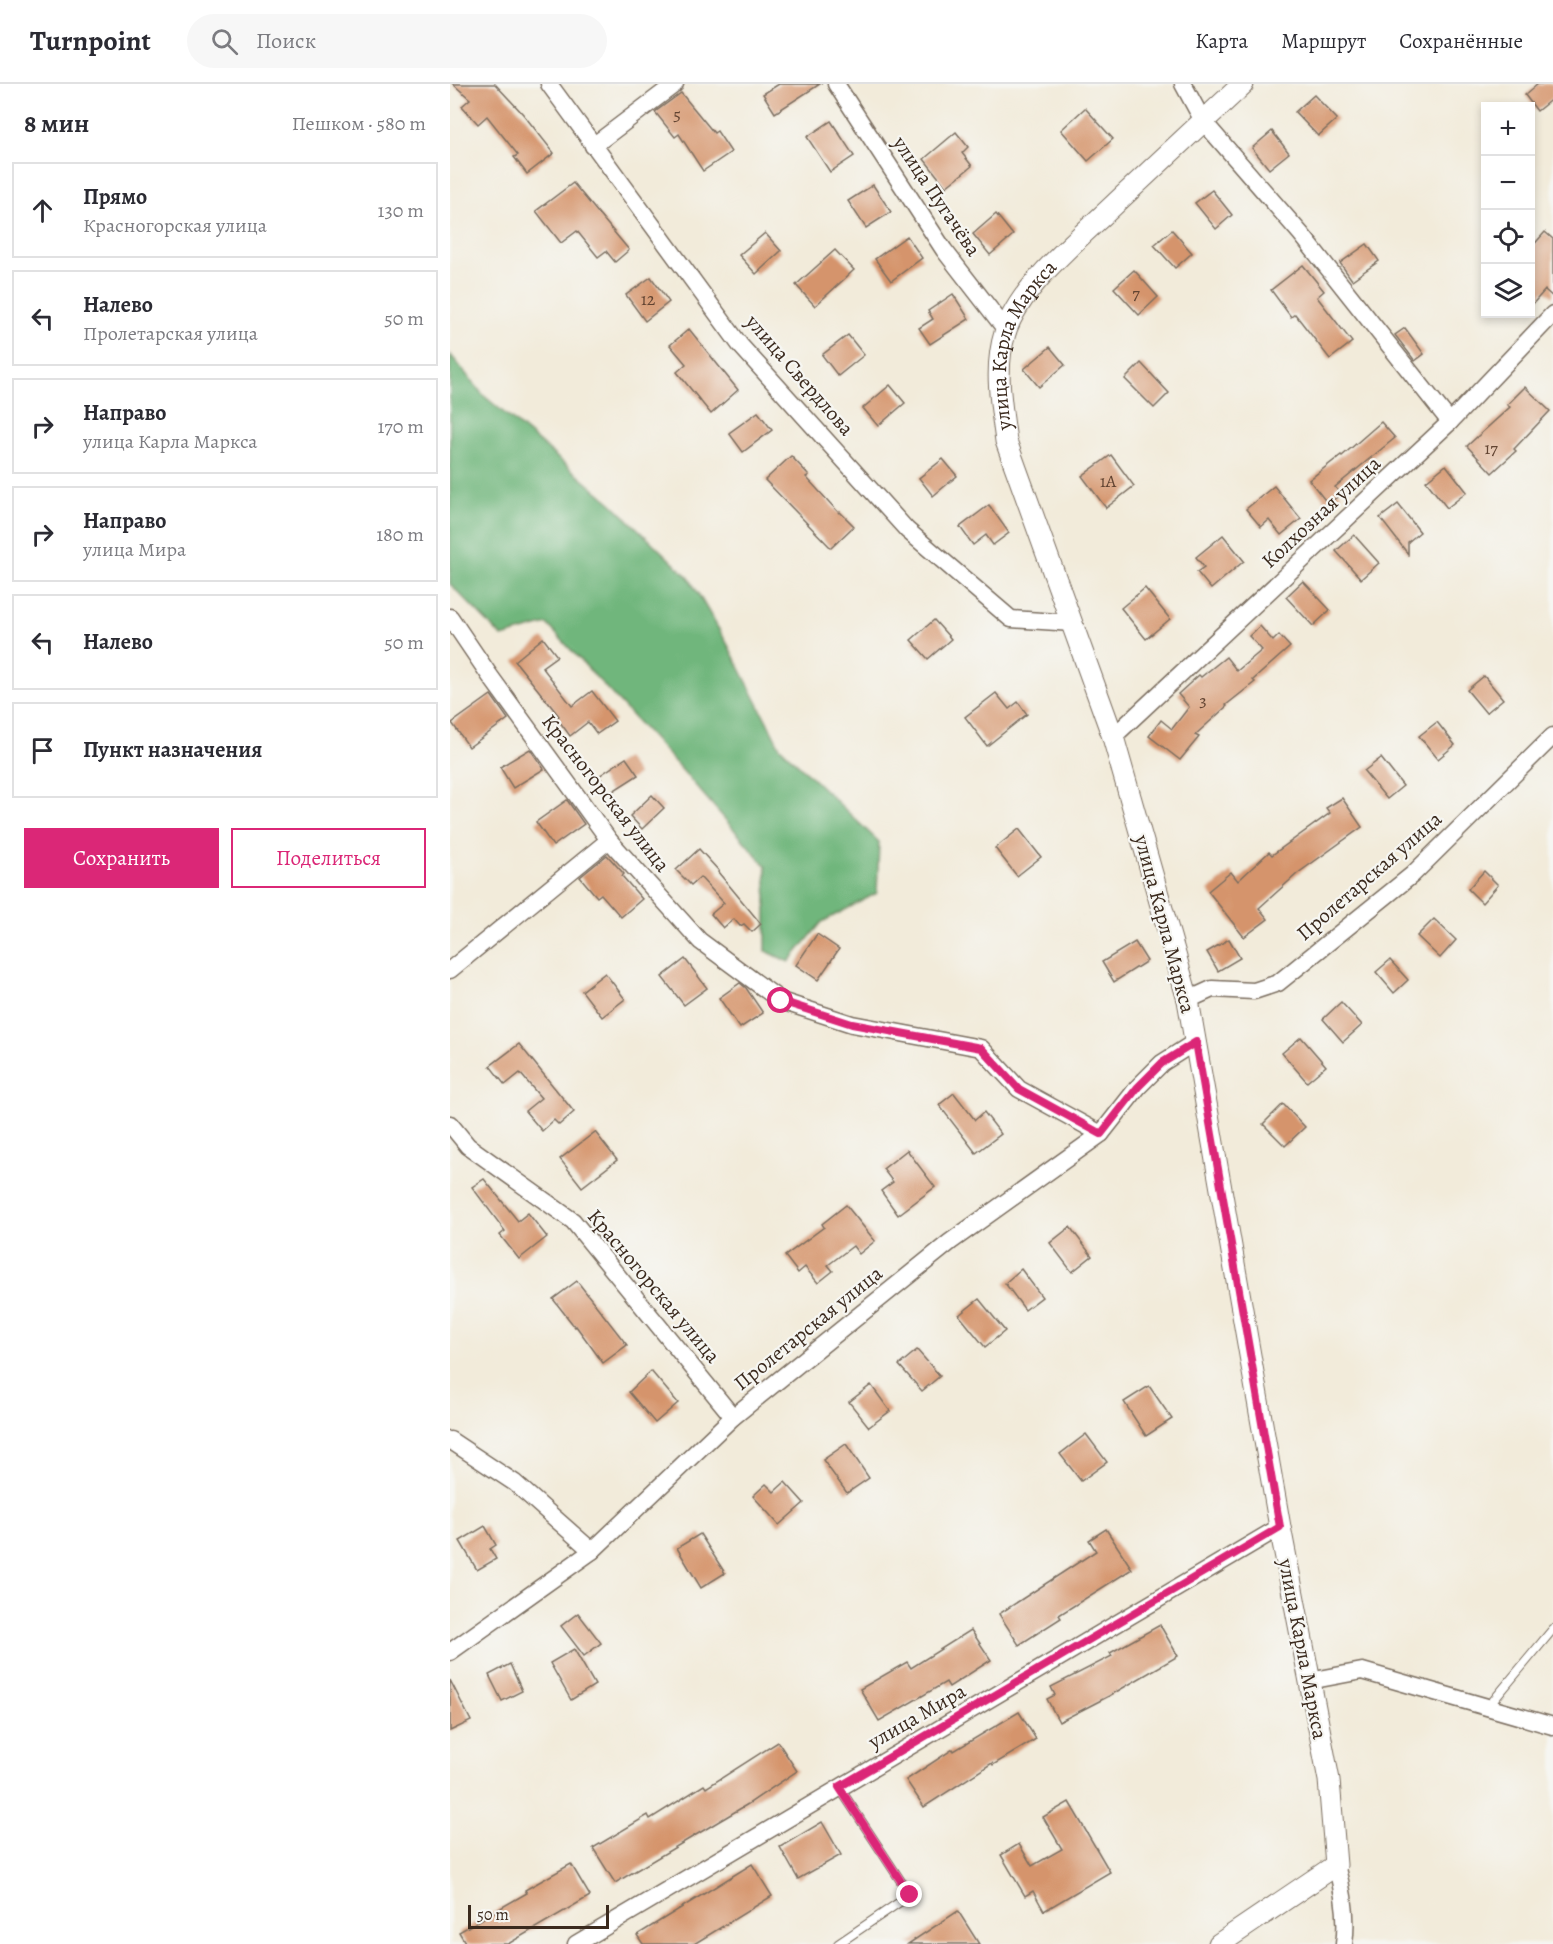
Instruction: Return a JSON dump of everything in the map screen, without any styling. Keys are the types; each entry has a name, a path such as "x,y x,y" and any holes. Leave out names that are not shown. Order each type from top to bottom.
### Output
{"street":[{"name":"улица Свердлова","path":"549,84 740,345 907,530 1011,619 1072,623"},
{"path":"593,146 675,84"},
{"name":"улица Пугачёва","path":"836,84 944,250 1006,330"},
{"path":"1183,84 1203,121 1301,234 1450,422"},
{"name":"улица Карла Маркса","path":"1243,84 1070,246 1027,291 1006,330 998,362 1006,441 1113,737 1188,1000 1280,1527 1329,1780 1336,1865 1341,1882 1346,1930 1344,1944"},
{"name":"Колхозная улица","path":"1113,737 1450,422 1553,314"},
{"name":"Красногорская улица","path":"450,617 496,685 609,840 700,941 781,1001 852,1024 981,1048 1019,1089 1101,1134"},
{"name":"Пролетарская улица","path":"1188,1000 1212,989 1254,992 1278,983 1412,875 1553,736"},
{"path":"450,970 609,840"},
{"name":"Пролетарская улица","path":"450,1652 592,1551 733,1417 950,1242 1101,1134 1138,1087 1162,1063 1196,1042"},
{"name":"Красногорская улица","path":"450,1124 468,1146 573,1221 733,1417"},
{"path":"450,1440 515,1483 592,1551"},
{"name":"улица Мира","path":"576,1944 1280,1527"},
{"path":"1309,1681 1362,1671 1553,1726"},
{"path":"1219,1944 1336,1865"}],"lane":[{"path":"1487,1708 1553,1629"},
{"path":"838,1944 910,1895 839,1787"}],"green space":[{"path":"450,354 483,395 611,503 689,578 728,645 780,747 879,842 877,893 822,922 789,962 766,951 766,866 682,770 547,624 502,637 450,584"}],"building":[{"path":"453,84 495,84 554,153 527,174 514,157 518,155 487,116 478,124 462,106 470,99"},
{"path":"779,84 820,84 775,113 763,94"},
{"path":"1538,84 1553,84 1553,98 1537,111 1535,102 1530,102 1525,95"},
{"path":"681,93 714,133 717,131 731,152 703,171 679,134 675,137 655,112"},
{"path":"1314,95 1337,119 1318,136 1295,112"},
{"path":"1085,108 1113,139 1088,161 1061,130"},
{"path":"831,121 854,156 830,172 807,137"},
{"path":"1272,131 1289,153 1269,169 1252,148"},
{"path":"956,132 968,147 962,153 972,166 946,187 924,159"},
{"path":"573,183 629,250 615,262 606,251 598,257 577,231 561,243 536,211"},
{"path":"873,185 891,212 866,228 848,201"},
{"path":"1212,190 1232,215 1216,229 1195,203"},
{"path":"996,214 1013,235 990,255 973,234"},
{"path":"1172,230 1192,253 1175,268 1154,245"},
{"path":"1545,232 1553,239 1553,297 1545,290 1535,301 1535,264 1535,243"},
{"path":"765,233 781,251 756,274 739,255"},
{"path":"907,236 922,258 891,281 875,259"},
{"path":"1367,244 1379,261 1352,280 1340,263"},
{"path":"835,250 854,270 815,306 796,285"},
{"path":"1303,265 1324,291 1317,297 1352,342 1330,359 1295,314 1291,317 1271,290"},
{"path":"1134,270 1158,297 1139,315 1114,288"},
{"path":"651,277 669,302 645,321 626,295"},
{"path":"953,294 969,319 930,344 919,328 933,319 928,311"},
{"path":"1405,328 1424,354 1415,361 1395,335"},
{"path":"689,329 738,390 711,414 677,372 686,364 670,345"},
{"path":"848,335 864,355 838,376 822,355"},
{"path":"1050,347 1065,365 1039,387 1024,369"},
{"path":"1141,363 1169,393 1154,408 1125,379"},
{"path":"890,385 905,403 878,426 863,408"},
{"path":"1525,387 1550,411 1514,449 1516,451 1492,473 1467,446 1510,407 1507,405"},
{"path":"758,412 772,430 743,452 729,433"},
{"path":"1381,422 1395,438 1335,487 1341,494 1328,504 1309,480 1342,456"},
{"path":"1111,455 1134,486 1106,508 1082,476"},
{"path":"791,456 809,475 806,477 854,526 831,548 765,480"},
{"path":"943,459 957,476 933,496 919,478"},
{"path":"1446,465 1467,492 1447,508 1426,481"},
{"path":"1274,486 1301,519 1281,535 1269,520 1261,527 1246,509"},
{"path":"1398,504 1420,532 1408,542 1408,554 1380,518"},
{"path":"989,505 1009,533 993,545 986,535 973,545 960,527"},
{"path":"1223,535 1244,561 1211,589 1197,572 1204,567 1196,557"},
{"path":"1354,535 1379,563 1361,579 1336,551"},
{"path":"1303,581 1330,610 1313,626 1286,597"},
{"path":"1145,588 1170,619 1146,639 1121,608"},
{"path":"934,620 951,639 928,659 911,640"},
{"path":"1260,626 1273,641 1279,635 1290,647 1253,680 1255,682 1226,705 1195,735 1199,737 1180,760 1149,736 1161,720 1172,729 1189,707 1178,694 1199,675 1201,677 1226,657 1237,671 1262,650 1249,636"},
{"path":"543,638 557,656 542,667 572,706 592,691 615,721 597,734 588,722 570,736 557,718 559,716 515,661"},
{"path":"1484,676 1503,699 1486,713 1467,690"},
{"path":"996,693 1009,709 1018,702 1027,714 987,746 965,717"},
{"path":"491,695 508,719 469,747 452,723"},
{"path":"1437,722 1455,745 1438,759 1419,736"},
{"path":"530,749 544,769 513,788 500,767"},
{"path":"626,758 638,775 610,793 599,776"},
{"path":"1381,758 1403,786 1387,799 1364,771"},
{"path":"652,795 664,808 642,829 630,816"},
{"path":"1342,798 1362,827 1298,873 1259,908 1268,919 1244,937 1208,891 1231,872 1238,881 1269,852 1272,855 1330,813 1326,808"},
{"path":"567,800 584,824 553,846 536,822"},
{"path":"1019,829 1041,857 1017,876 995,848"},
{"path":"699,849 761,924 752,932 744,924 740,926 734,919 723,928 711,914 724,903 700,877 691,885 676,870"},
{"path":"607,855 642,899 621,917 601,894 597,897 580,877"},
{"path":"1484,871 1498,885 1482,903 1468,889"},
{"path":"1434,919 1456,940 1440,958 1417,936"},
{"path":"817,934 839,949 818,980 796,965"},
{"path":"1229,939 1240,958 1218,971 1207,952"},
{"path":"1135,942 1147,961 1114,982 1102,962"},
{"path":"685,959 707,988 684,1005 662,977"},
{"path":"1390,960 1408,980 1394,993 1376,972"},
{"path":"605,973 625,999 602,1017 582,991"},
{"path":"740,983 763,1013 740,1028 719,998"},
{"path":"1341,1002 1362,1025 1343,1042 1323,1019"},
{"path":"1301,1037 1326,1066 1307,1082 1282,1053"},
{"path":"519,1044 574,1112 559,1125 554,1120 542,1131 525,1111 541,1098 520,1073 505,1085 490,1066"},
{"path":"954,1093 975,1120 984,1112 1001,1134 976,1153 939,1105"},
{"path":"1283,1104 1305,1127 1285,1146 1263,1124"},
{"path":"595,1132 617,1160 582,1187 560,1159"},
{"path":"907,1150 935,1187 898,1215 881,1191 893,1182 883,1169"},
{"path":"484,1179 518,1221 528,1213 547,1237 519,1259 500,1235 505,1231 472,1187"},
{"path":"846,1205 875,1241 859,1254 853,1246 828,1265 833,1271 818,1283 805,1267 798,1273 785,1256 824,1227 822,1224"},
{"path":"1070,1227 1092,1256 1072,1272 1050,1243"},
{"path":"1021,1269 1042,1297 1025,1310 1005,1283"},
{"path":"577,1281 627,1345 603,1363 553,1299"},
{"path":"979,1299 1005,1331 985,1347 959,1315"},
{"path":"917,1350 940,1376 922,1391 899,1365"},
{"path":"651,1371 678,1403 655,1423 629,1392"},
{"path":"871,1385 890,1411 869,1427 849,1402"},
{"path":"1149,1386 1172,1419 1146,1436 1124,1402"},
{"path":"1086,1434 1107,1462 1081,1481 1060,1454"},
{"path":"846,1444 869,1478 847,1493 823,1460"},
{"path":"785,1482 804,1503 779,1525 753,1496 766,1484 774,1492"},
{"path":"485,1526 496,1545 490,1549 496,1559 477,1570 460,1541"},
{"path":"1106,1529 1132,1569 1059,1615 1061,1618 1019,1645 999,1614 1096,1551 1089,1540"},
{"path":"700,1534 725,1573 701,1588 677,1548"},
{"path":"578,1613 601,1643 584,1656 561,1626"},
{"path":"1160,1625 1178,1656 1059,1722 1047,1699 1055,1695 1051,1687 1112,1656 1110,1653"},
{"path":"971,1630 991,1660 949,1687 946,1682 879,1721 860,1689 907,1662 911,1668"},
{"path":"574,1649 595,1685 571,1700 550,1663"},
{"path":"510,1664 522,1691 502,1701 489,1675"},
{"path":"450,1680 471,1721 450,1731"},
{"path":"1019,1712 1036,1739 993,1765 992,1763 924,1807 906,1780 953,1749 954,1751"},
{"path":"778,1742 797,1771 748,1804 615,1883 593,1848 648,1815 650,1819 704,1785 706,1788"},
{"path":"1069,1802 1110,1872 1044,1911 1033,1891 1025,1896 1001,1855 1019,1844 1032,1866 1062,1849 1043,1817"},
{"path":"822,1822 841,1855 798,1879 780,1847"},
{"path":"571,1864 590,1896 508,1944 466,1944 459,1932 527,1893 525,1890"},
{"path":"752,1864 772,1896 694,1944 643,1944 637,1935"},
{"path":"958,1911 979,1944 908,1944"}],"route":[{"path":"781,1001 852,1024 981,1048 1019,1089 1101,1134 1138,1087 1162,1063 1196,1042 1280,1527 839,1787 910,1895"}]}
